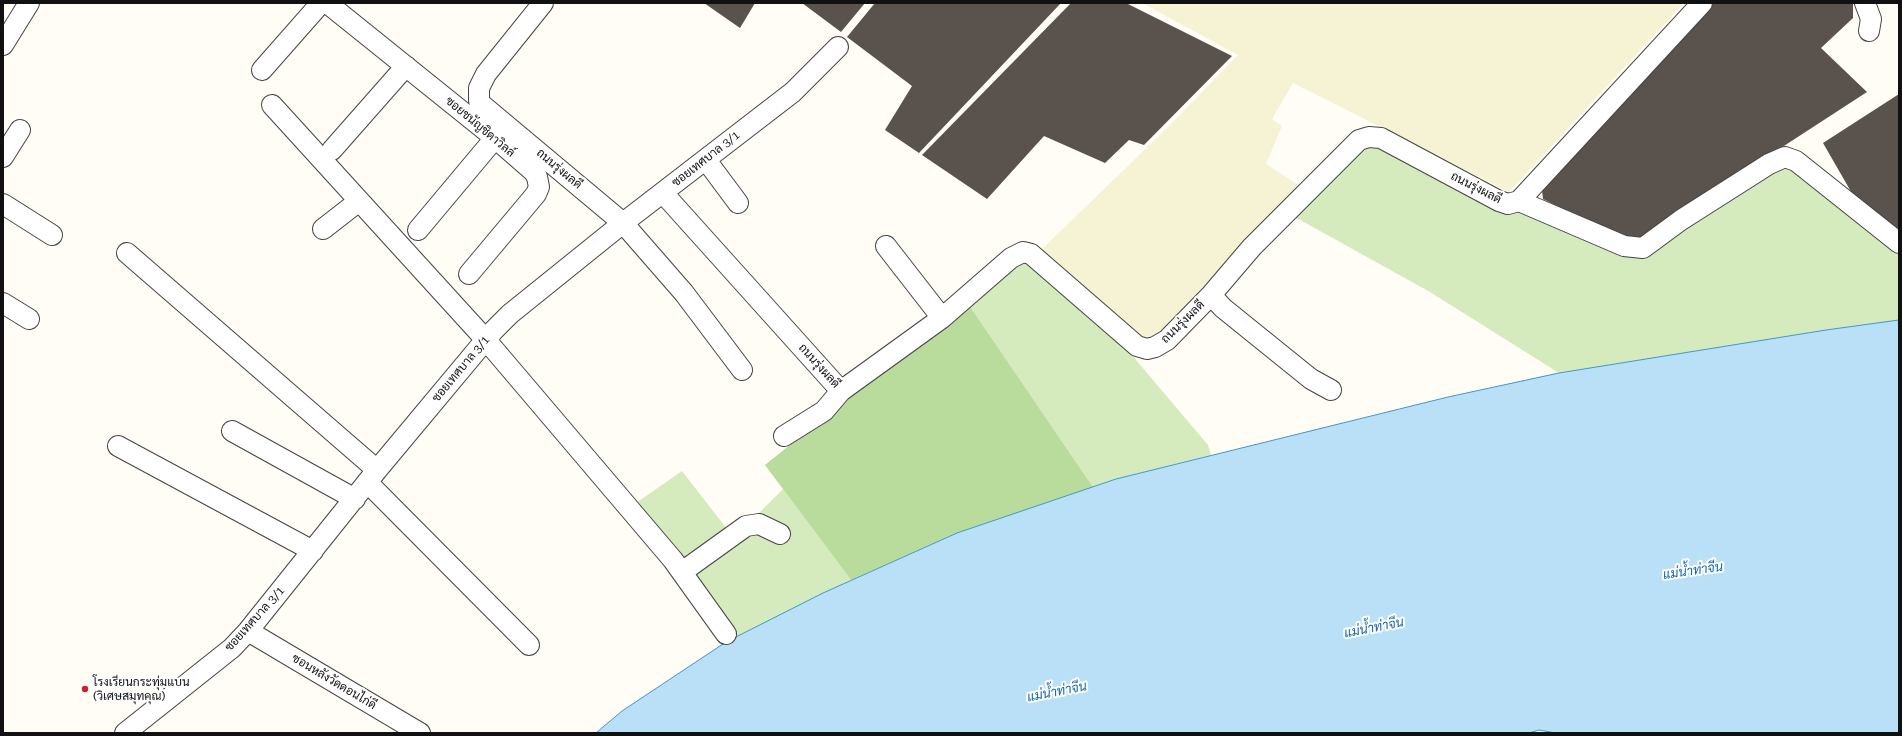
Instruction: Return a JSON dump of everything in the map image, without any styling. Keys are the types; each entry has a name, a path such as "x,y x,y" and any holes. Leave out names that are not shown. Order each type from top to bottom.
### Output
{"street":[{"path":"3,45 29,3"},
{"path":"262,70 321,3"},
{"name":"ซอยชนัญชิดาวิลล์","path":"327,3 495,138 534,172 537,177 539,187 536,194 469,274"},
{"name":"ถนนรุ่งผลดี","path":"543,3 486,74 479,88 479,101 622,223 684,293 742,370"},
{"name":"ถนนรุ่งผลดี","path":"663,193 841,391 942,318 1011,258 1023,252 1031,254 1142,348 1155,347 1162,344 1211,296 1252,247 1355,143 1363,138 1373,137 1386,140 1499,201 1508,204 1519,201 1702,3"},
{"path":"1865,3 1871,19 1869,31"},
{"name":"ซอยเทศบาล 3/1","path":"125,733 232,648 248,631 372,476 486,340 510,314 622,223 793,92 838,47"},
{"path":"332,150 406,66"},
{"path":"272,105 486,340 674,560 726,634"},
{"path":"3,157 20,130"},
{"path":"418,230 495,138"},
{"path":"1519,201 1624,246 1643,248 1681,220 1768,164 1785,156 1796,161 1899,243"},
{"path":"706,160 738,203"},
{"path":"324,229 359,201"},
{"path":"3,204 52,235"},
{"path":"886,246 942,318"},
{"path":"128,253 372,476 529,644"},
{"path":"1211,296 1223,308 1311,379 1331,390"},
{"path":"3,304 29,319"},
{"path":"784,436 824,411 841,391"},
{"path":"232,431 354,499"},
{"path":"118,446 313,551"},
{"path":"682,572 746,526 759,524 780,534"},
{"name":"ซอนหลังวัดดอนไก่ดี","path":"248,631 420,733"}],"shaded area":[{"path":"1142,3 1684,3 1509,192 1293,83 1272,119 1282,126 1266,164 1300,186 1156,338 1143,337 1040,251 1166,129 1238,55"}],"green space":[{"path":"1368,140 1537,206 1643,259 1785,159 1899,252 1899,320 1826,330 1559,373 1430,292 1293,216"},
{"path":"1028,263 1131,354 1208,445 1211,455 1116,479 1093,487 967,302 1010,266"},
{"path":"967,302 1093,487 957,533 851,580 765,465"},
{"path":"682,471 734,538 783,489 851,580 726,642 636,503"}],"water":[{"name":"แม่น้ำท่าจีน","path":"1899,320 1899,733 1556,733 1539,730 1529,733 596,733 622,711 726,642 823,593 957,533 1116,479 1448,397 1559,373 1826,330"}],"building":[{"path":"704,3 755,3 740,28"},
{"path":"802,3 865,3 841,32"},
{"path":"875,3 1061,3 919,153 885,130 912,86 847,37"},
{"path":"1071,3 1126,3 1232,56 1144,145 1129,140 1105,163 1044,136 987,199 922,155"},
{"path":"1712,3 1853,3 1853,18 1821,48 1867,92 1633,244 1543,199 1542,190 1556,171"},
{"path":"1899,94 1899,237 1857,202 1823,143"}],"place":[{"name":"โรงเรียนกระทุ่มแบน (วิเศษสมุทคุณ)","path":"85,689"}]}
